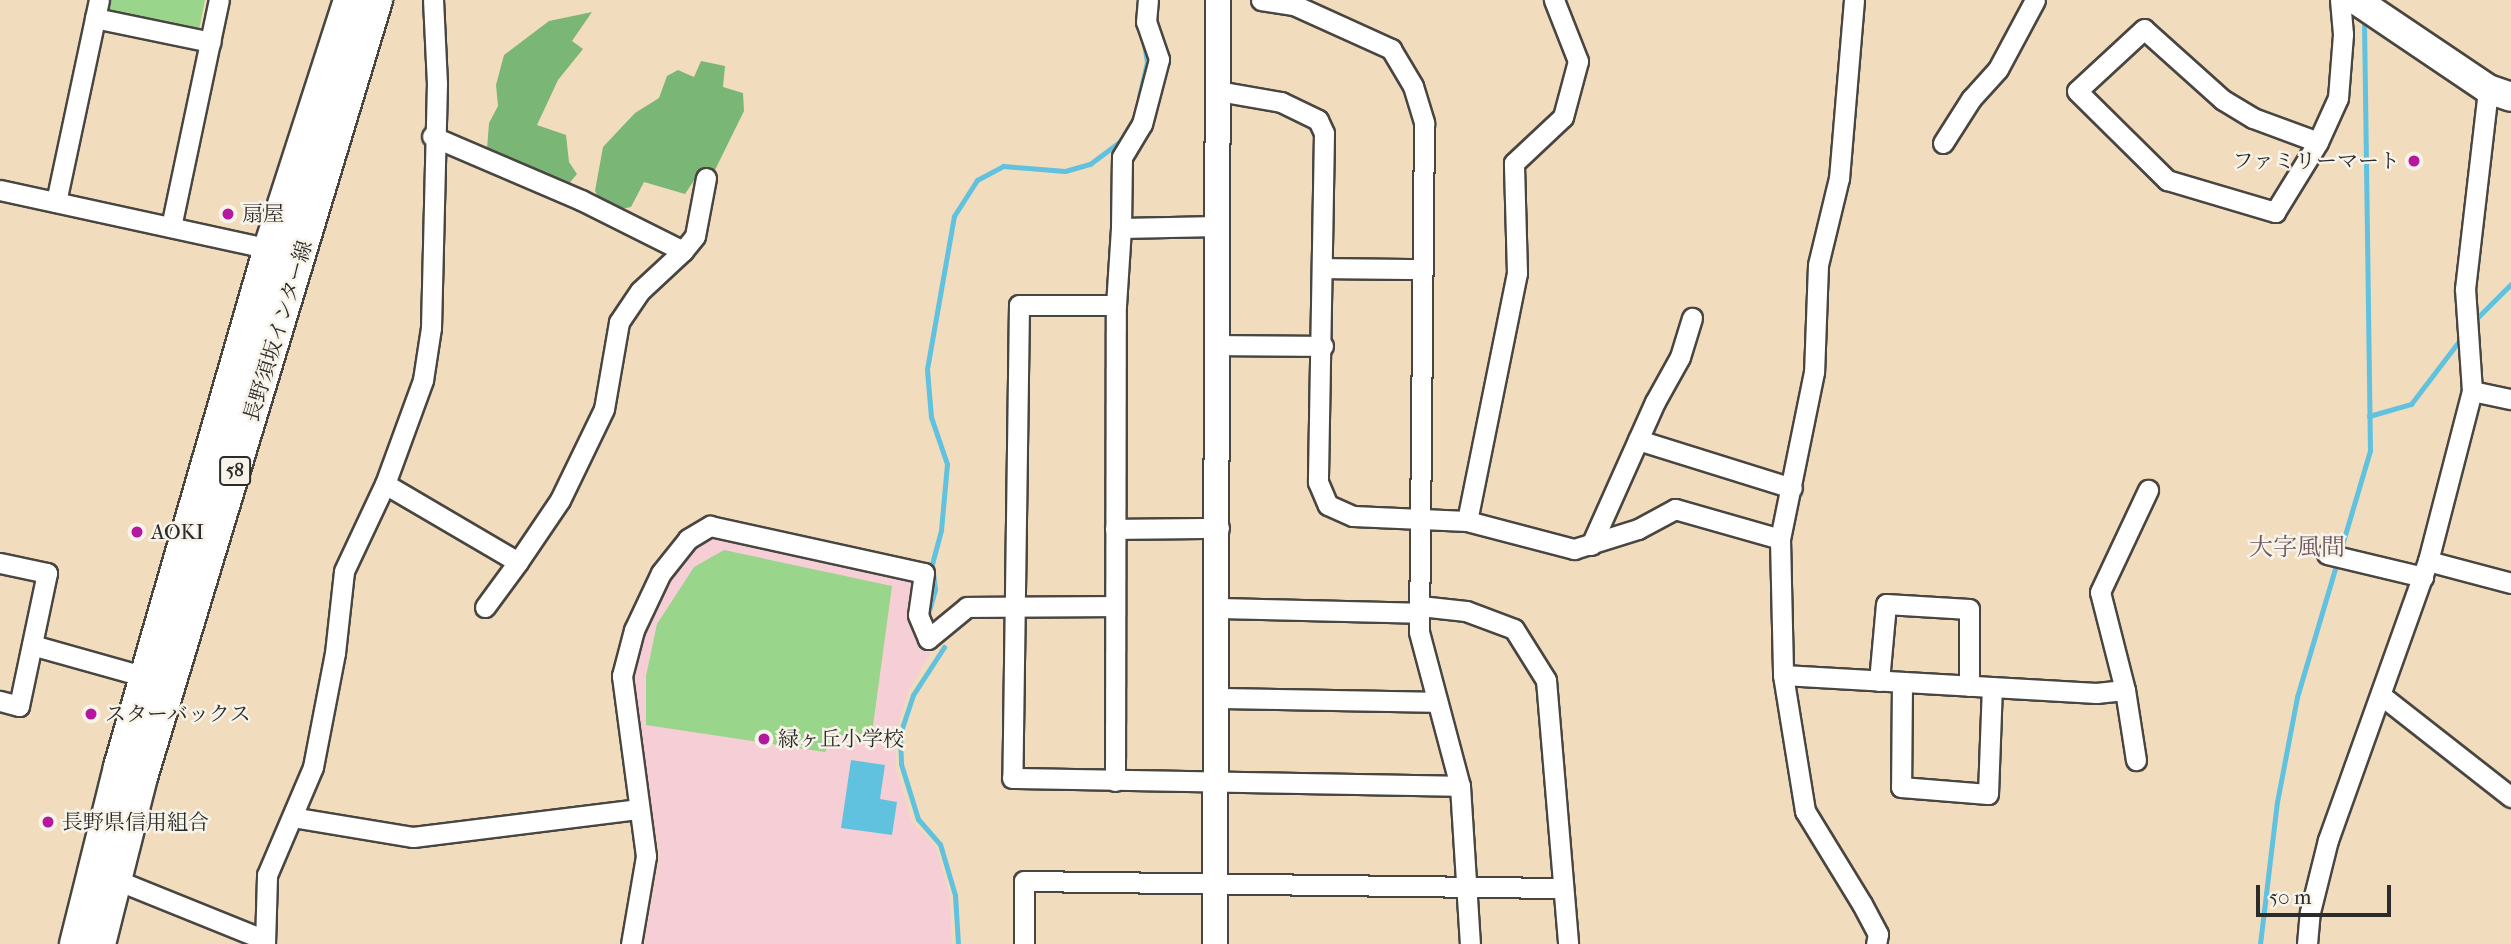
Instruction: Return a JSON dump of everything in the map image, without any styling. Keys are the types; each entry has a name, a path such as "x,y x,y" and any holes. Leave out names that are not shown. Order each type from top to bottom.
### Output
{"main road":[{"name":"長野須坂インター線","path":"76,944 146,677 270,248 350,0"},
{"name":"長野須坂インター線","path":"99,944 141,777 301,256 376,0"},
{"path":"2356,0 2500,93"}],"street":[{"path":"171,227 219,0"},
{"path":"114,879 265,942 267,875 313,767 335,653 344,571 385,484 423,380 431,328 432,136 437,84 433,0"},
{"path":"1115,781 1116,305 1122,157 1142,124 1158,59 1146,22 1148,0"},
{"path":"1215,944 1219,608 1216,345 1218,0"},
{"path":"1261,0 1311,6 1391,49 1413,86 1424,123 1419,517 1421,650 1461,786 1470,944"},
{"path":"1467,522 1517,273 1514,163 1563,117 1578,61 1554,0"},
{"path":"1854,0 1839,178 1818,265 1814,372 1780,539 1783,675 1805,811 1862,904 1878,934 1877,944"},
{"path":"1943,143 1971,99 1998,69 2035,0"},
{"path":"2318,142 2253,118 2223,100 2144,29 2077,91 2167,180 2265,212 2280,209 2318,142 2338,98 2343,34 2340,0"},
{"path":"56,202 97,9 211,42"},
{"path":"1218,91 1281,102 1318,120 1324,133 1325,268 1318,482 1322,497 1328,505 1353,516 1419,517 1467,522 1574,549 1638,529 1675,509 1780,539"},
{"path":"2308,944 2310,912 2328,840 2426,569 2472,391 2465,289 2500,93"},
{"path":"432,136 590,204 682,251"},
{"path":"485,607 560,500 604,410 619,322 640,291 695,236 706,177"},
{"path":"0,190 301,256"},
{"path":"1121,228 1218,226"},
{"path":"1325,268 1423,269"},
{"path":"1116,305 1019,305 1012,778 1461,786"},
{"path":"1591,545 1637,440 1680,358 1692,318"},
{"path":"1216,345 1323,346"},
{"path":"2472,391 2511,400"},
{"path":"1637,440 1792,488"},
{"path":"385,484 518,562"},
{"path":"2136,760 2125,690 2100,592 2148,490"},
{"path":"631,944 646,856 637,809 622,676 626,654 661,573 688,539 710,526 924,573 918,615 928,639 967,607 1115,606"},
{"path":"1115,529 1219,528"},
{"path":"2333,556 2511,583"},
{"path":"0,563 47,573 19,706 0,701"},
{"path":"1879,681 1886,604 1969,609 1969,686"},
{"path":"1219,608 1466,611 1514,629 1546,680 1561,888 1568,944"},
{"path":"32,645 146,677"},
{"path":"1783,675 2096,693 2125,690"},
{"path":"1902,682 1901,787 1988,794 1992,687"},
{"path":"2382,696 2511,797"},
{"path":"1217,698 1436,702"},
{"path":"292,817 413,837 637,809"},
{"path":"1024,944 1024,881 1465,890 1561,888"}],"shaded area":[{"name":"緑ヶ丘小学校","path":"713,535 914,577 910,619 930,654 908,692 895,736 896,768 912,822 936,847 950,896 952,944 644,944 660,853 628,699 637,639 673,568 692,543"}],"green space":[{"path":"106,0 205,0 198,35 111,16 104,8"},
{"path":"592,12 572,41 583,49 558,80 537,125 566,135 569,162 577,174 562,192 487,149 489,123 498,106 496,85 504,55 549,21"},
{"path":"701,61 725,66 723,87 743,93 744,111 715,170 695,179 685,194 644,182 631,207 606,212 595,191 603,147 635,113 659,98 667,76 678,70 694,77"},
{"path":"724,550 892,586 872,733 835,736 825,752 646,725 646,676 657,624 694,567"}],"water":[{"path":"851,760 885,765 880,799 897,802 892,835 841,828"}],"waterway":[{"path":"2260,944 2277,802 2297,697 2370,451 2364,25"},
{"path":"1139,97 1147,62 1144,42"},
{"path":"928,614 935,589 932,564 941,530 947,464 931,417 927,369 954,216 977,180 1003,166 1065,171 1090,164 1120,141"},
{"path":"2476,319 2511,284"},
{"path":"2369,416 2411,404 2462,337"},
{"path":"944,647 913,695 900,734 901,764 918,819 940,844 955,895 958,944"}],"place":[{"name":"ファミリーマート","path":"2414,161"},
{"name":"扇屋","path":"228,214"},
{"name":"AOKI","path":"137,532"},
{"name":"スターバックス","path":"91,714"},
{"name":"緑ヶ丘小学校","path":"764,739"},
{"name":"長野県信用組合","path":"48,822"}],"district":[{"name":"大字風間","path":"2297,548"}]}
